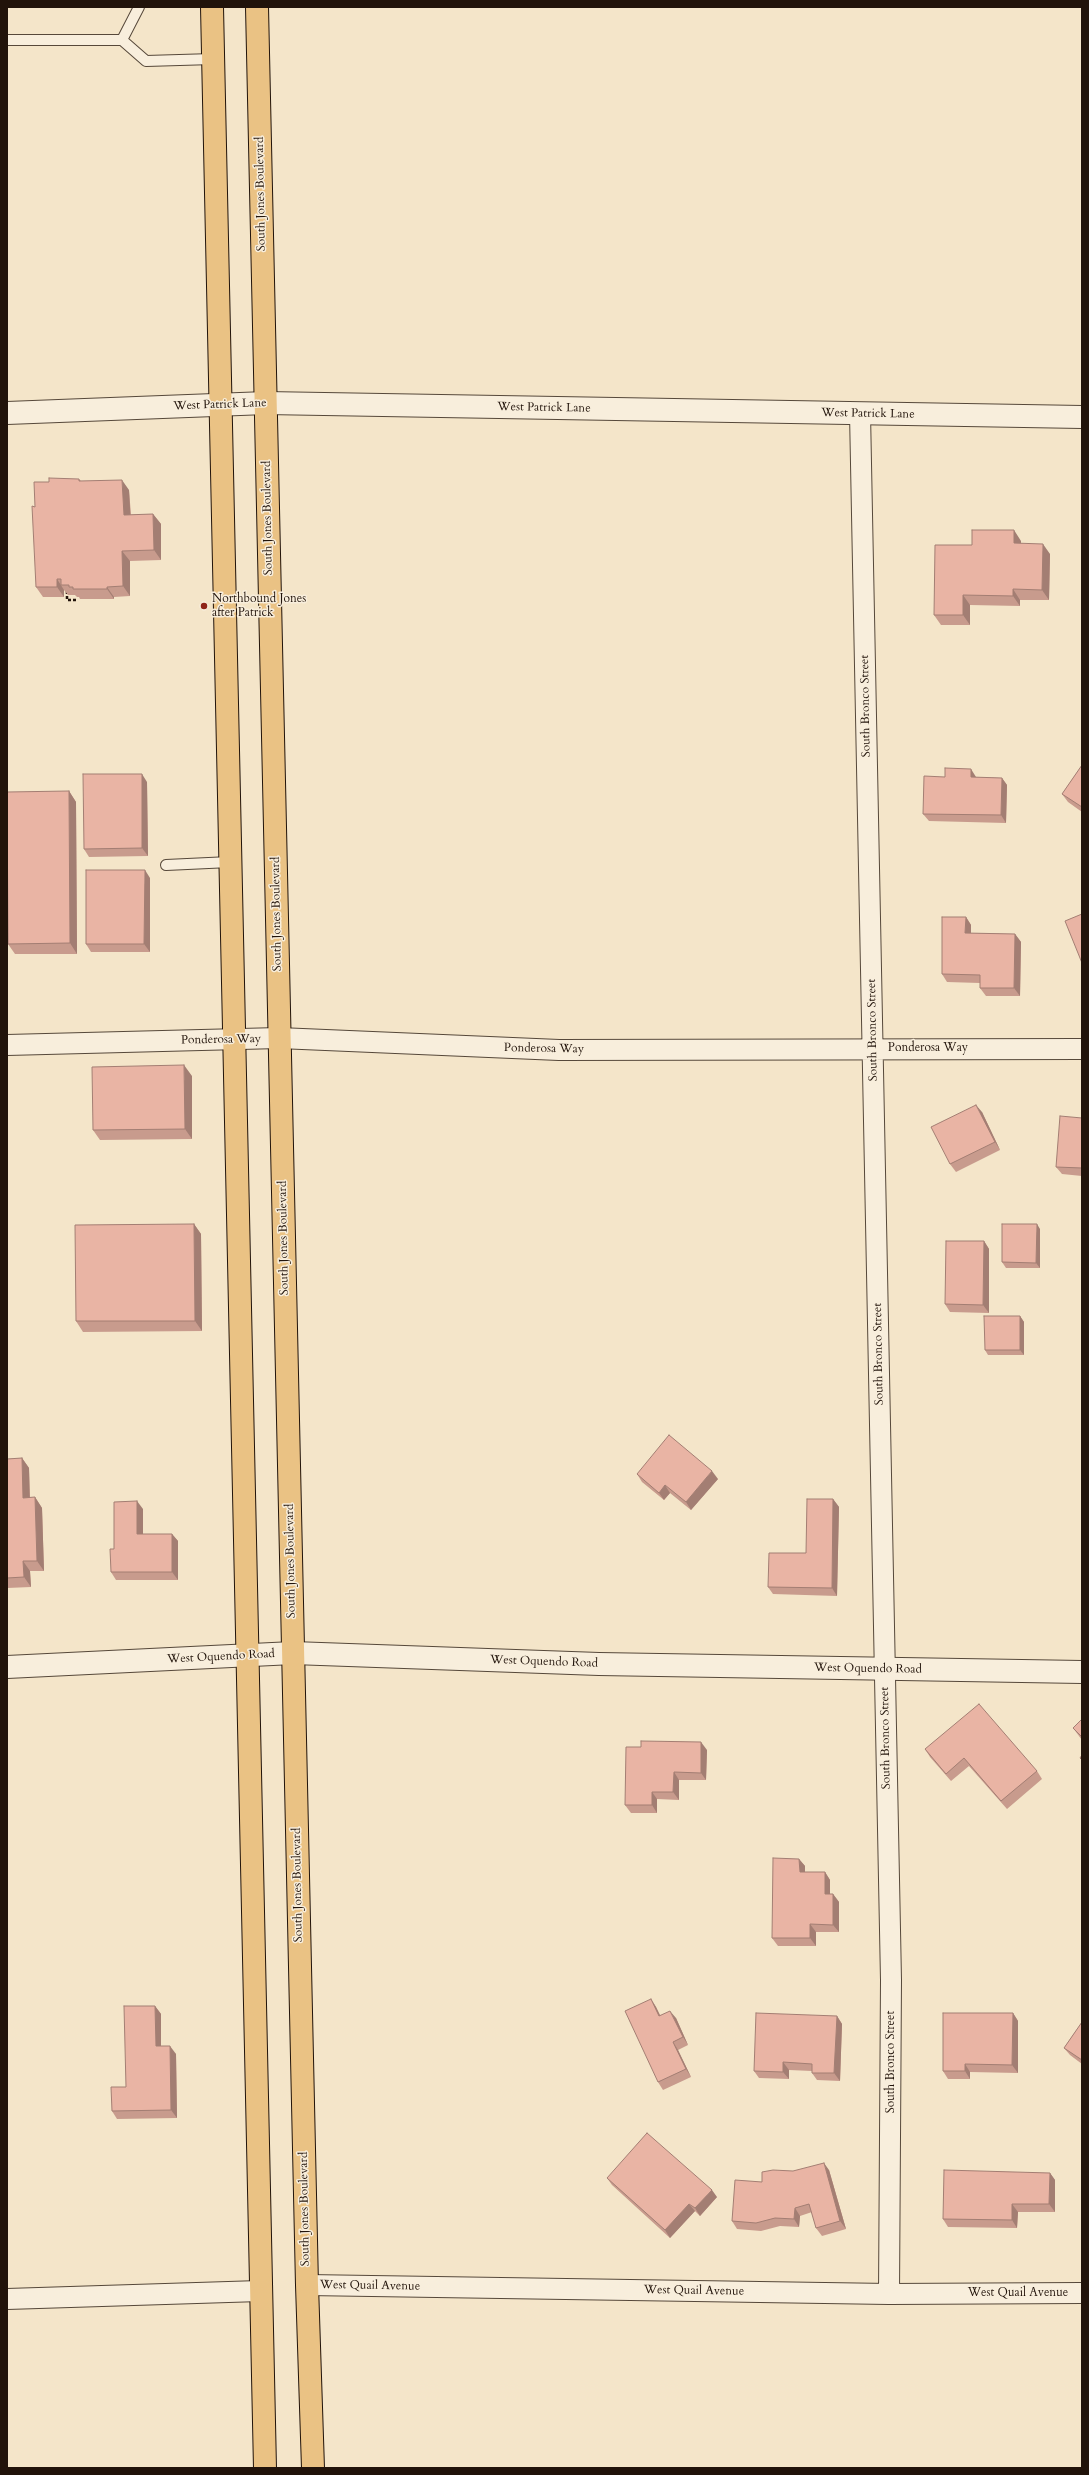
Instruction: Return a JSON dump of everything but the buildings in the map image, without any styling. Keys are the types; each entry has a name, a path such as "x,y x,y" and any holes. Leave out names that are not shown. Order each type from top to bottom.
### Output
{"main road":[{"path":"212,7 265,2468"},
{"name":"South Jones Boulevard","path":"257,7 307,2285 313,2468"}],"street":[{"name":"West Patrick Lane","path":"7,414 266,403 1082,417"},
{"name":"South Bronco Street","path":"860,413 891,1980 889,2294"},
{"name":"Ponderosa Way","path":"7,1045 279,1038 559,1050 873,1048 1082,1049"},
{"name":"West Oquendo Road","path":"7,1667 293,1653 599,1664 885,1670 1082,1672"},
{"name":"West Quail Avenue","path":"307,2285 889,2294 1082,2293"},
{"path":"7,2299 260,2291"}],"lane":[{"path":"122,40 139,7"},
{"path":"7,40 122,40 146,61 213,59"},
{"path":"166,865 230,862"}],"path":[{"path":"66,590 67,600 78,600"}],"place":[{"name":"Northbound Jones after Patrick","path":"204,606"}]}
